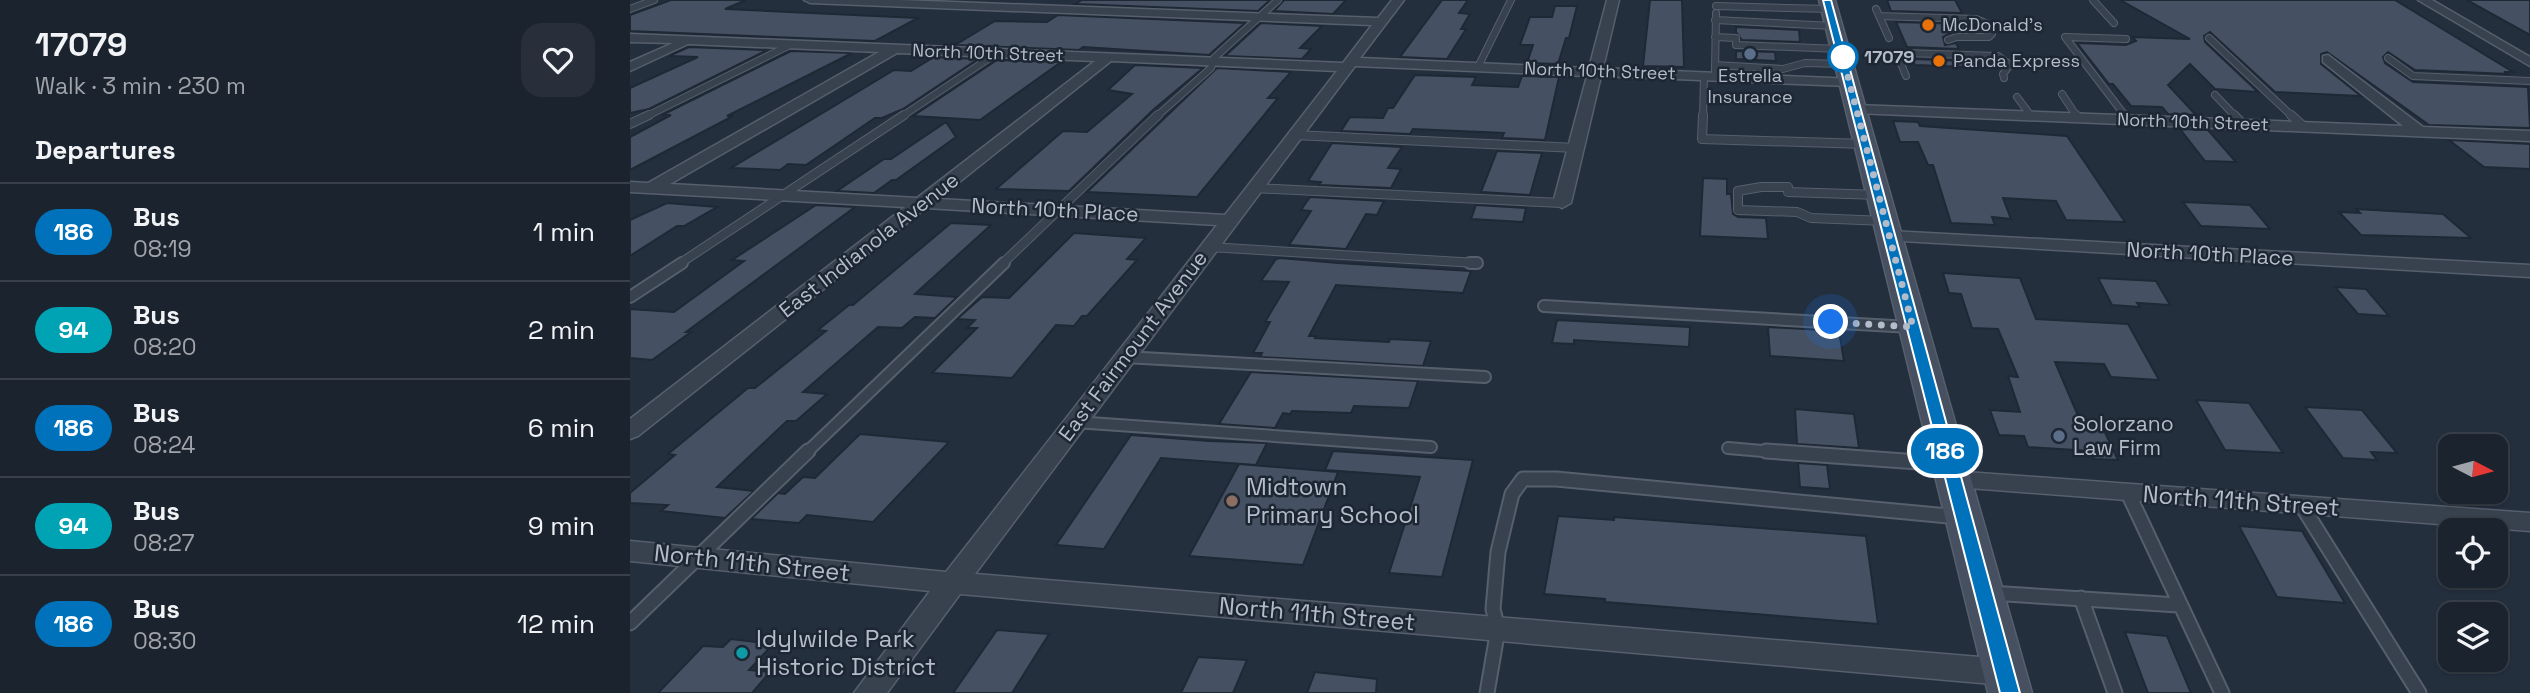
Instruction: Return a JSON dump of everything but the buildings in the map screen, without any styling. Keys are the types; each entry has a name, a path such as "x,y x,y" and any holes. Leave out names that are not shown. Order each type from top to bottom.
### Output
{"main road":[{"path":"1840,48 2007,683"}],"street":[{"path":"810,0 1382,22"},
{"name":"East Fairmount Avenue","path":"869,693 1398,0"},
{"path":"1562,203 1613,0"},
{"path":"2424,0 2530,62"},
{"name":"North 10th Street","path":"630,38 1107,58 1711,72 1737,72 1840,48 2031,116 2530,136"},
{"path":"630,67 688,41"},
{"path":"630,201 893,49"},
{"name":"East Indianola Avenue","path":"630,431 1107,58"},
{"path":"2328,59 2418,131"},
{"name":"North 10th Place","path":"630,187 1229,220"},
{"name":"North 10th Place","path":"1885,218 2530,271"},
{"name":"North 11th Street","path":"1950,472 2128,493 2530,522"},
{"name":"North 11th Street","path":"630,551 953,583 1498,629 2007,683"}],"lane":[{"path":"630,9 654,0"},
{"path":"630,623 1059,210 1211,68 1213,61 1278,0"},
{"path":"1478,67 1511,0"},
{"path":"2093,0 2114,23"},
{"path":"1840,48 1731,3 1716,3 1715,37 1702,139 1866,145"},
{"path":"1731,3 1731,20"},
{"path":"1889,38 1877,12 1976,19 1988,24 1992,34 1989,37 1958,37 1948,40"},
{"path":"1716,20 1731,20 1840,48"},
{"path":"1715,37 1736,38 1736,45 1840,48"},
{"path":"2126,39 2066,37 2130,120"},
{"path":"2209,38 2303,126"},
{"path":"630,124 790,45"},
{"path":"630,297 997,53"},
{"path":"1906,76 1898,57 1905,53 1998,56 2010,65 2003,74 2004,78"},
{"path":"2388,58 2413,76 2530,81"},
{"path":"2062,94 2078,118"},
{"path":"2215,95 2243,124"},
{"path":"2017,97 2031,116"},
{"path":"1294,135 1576,148"},
{"path":"1761,187 1788,187 1787,192 1885,218 1811,218 1797,212 1738,210 1738,191 1761,187"},
{"path":"1253,188 1562,203"},
{"path":"1209,247 1477,263"},
{"path":"1544,306 1913,327"},
{"path":"1125,357 1485,377"},
{"path":"1075,422 1431,447"},
{"path":"1728,448 1868,460 1950,472"},
{"path":"1487,693 1498,629 1493,609 1499,552 1512,494 1523,479 1556,479 1962,517"},
{"path":"2128,493 2178,605 2222,693"},
{"path":"2302,506 2419,693"},
{"path":"1983,592 2178,605"},
{"path":"2081,598 2115,693"}],"bus line":[{"name":"186","path":"1827,0 2010,693"}],"place":[{"name":"McDonald's","path":"1928,25"},
{"name":"Estrella Insurance","path":"1750,54"},
{"name":"17079","path":"1843,57"},
{"name":"Panda Express","path":"1939,61"},
{"name":"Solorzano Law Firm","path":"2059,436"},
{"name":"Midtown Primary School","path":"1232,501"},
{"name":"Idylwilde Park Historic District","path":"742,653"}],"route":[{"path":"1831,322 1913,327 1841,50 1843,57"}]}
